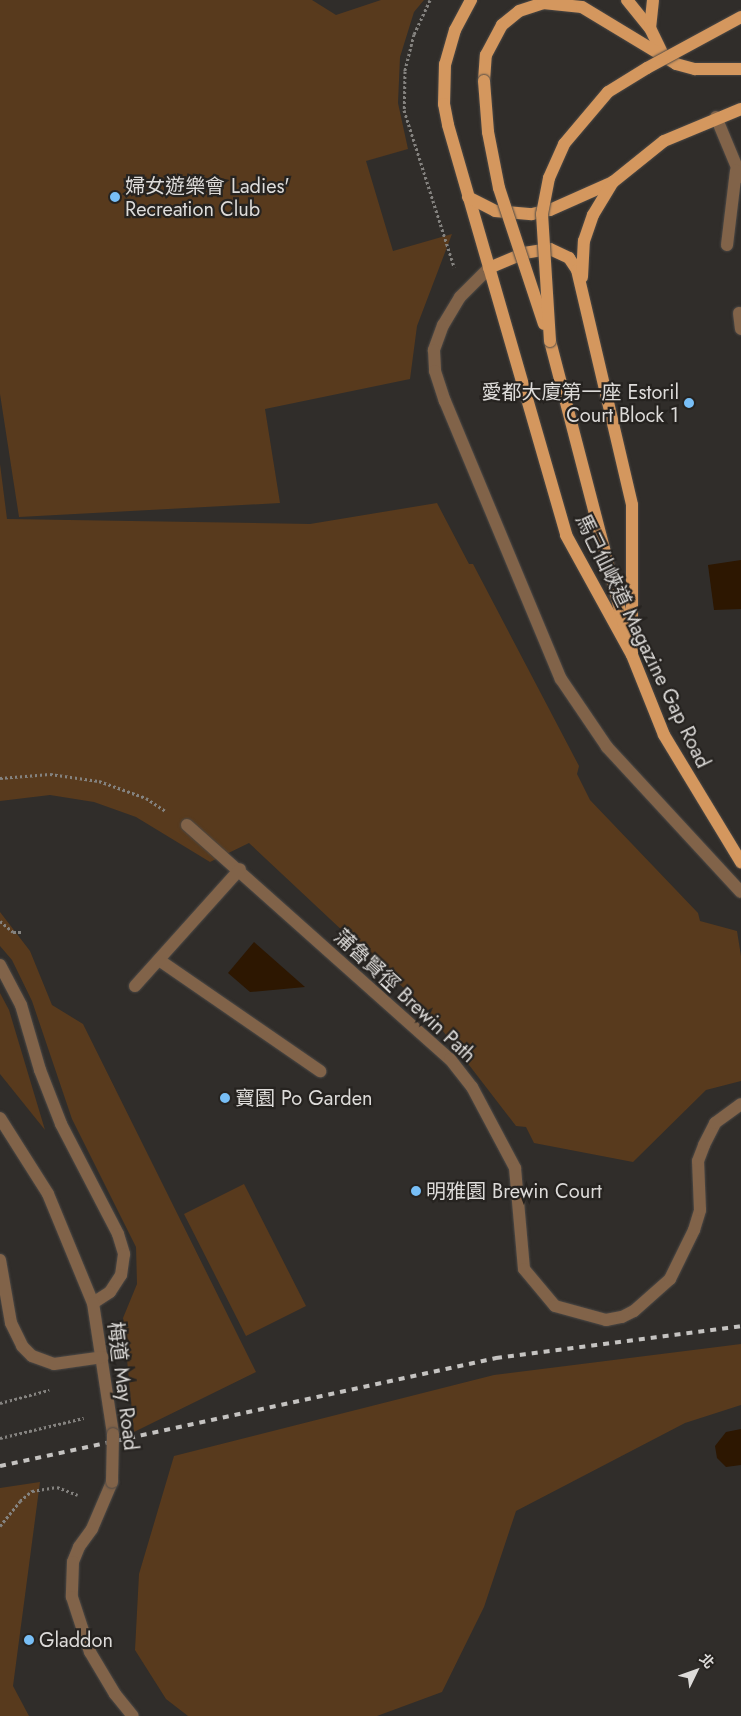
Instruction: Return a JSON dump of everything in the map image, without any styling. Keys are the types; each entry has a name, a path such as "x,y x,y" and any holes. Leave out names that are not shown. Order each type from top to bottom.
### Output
{"main road":[{"name":"馬己仙峽道 Magazine Gap Road","path":"471,0 452,38 443,82 448,126 566,535 632,655 664,735 741,862"},
{"path":"627,0 650,28 665,59"},
{"path":"650,28 653,0"},
{"path":"632,655 550,341 503,204 488,132 484,81 486,55 502,25 519,11 543,3 582,8 665,59 695,69 741,69"},
{"path":"550,341 542,214 550,178 564,144 592,107 613,88 741,17"},
{"path":"468,197 495,211 532,214 566,205 613,182 664,141 716,117 741,109"},
{"path":"583,289 584,241 593,215 613,182"},
{"path":"489,268 524,252 550,249 569,258 583,289 632,505 632,655"}],"street":[{"path":"716,117 739,174 727,245"},
{"path":"489,268 460,296 443,325 434,350 435,371 561,679 586,720 626,769 741,892"},
{"path":"739,313 741,329"},
{"name":"蒲魯賢徑 Brewin Path","path":"187,825 240,869 450,1059 472,1087 515,1168 524,1269 555,1306 606,1320 622,1317 634,1311 670,1279 694,1230 700,1210 698,1161 704,1145 714,1122 741,1104"},
{"path":"135,986 240,869"},
{"path":"159,960 320,1070"},
{"path":"0,965 21,1005 40,1070 61,1124 118,1234 124,1254 121,1275 110,1292 93,1304"},
{"name":"梅道 May Road","path":"0,1118 48,1194 93,1304 103,1357 113,1434 112,1482 100,1513 79,1547 73,1562 72,1597 90,1652 115,1694 133,1716"},
{"path":"0,1260 11,1322 22,1346 32,1356 54,1364 103,1357"}],"path":[{"path":"446,235 451,261"},
{"path":"0,778 50,774 99,781 146,798 187,825"},
{"path":"0,921 13,932 22,932"},
{"path":"0,1404 44,1393 51,1388"},
{"path":"0,1438 87,1417"},
{"path":"0,1526 20,1501 42,1487 58,1487 73,1492 100,1513"}],"shaded area":[{"name":"婦女遊樂會 Ladies' Recreation Club","path":"0,0 312,0 336,15 381,0 424,0 414,12 400,57 398,103 408,149 366,161 393,251 452,234 417,326 410,379 265,409 280,503 19,517 0,394"},
{"path":"0,464 7,519 310,524 437,503 469,564 473,564 579,766 577,774 590,800 698,913 700,921 737,931 741,956 741,1081 706,1090 633,1162 534,1143 526,1127 516,1126 426,1009 249,843 210,862 136,817 94,802 50,795 0,801"},
{"path":"741,560 741,609 714,610 708,565"},
{"path":"0,912 30,951 52,1005 83,1024 256,1372 134,1432 123,1318 137,1284 136,1247 72,1119 32,1001 12,960 0,946"},
{"path":"254,942 305,987 250,992 228,973"},
{"path":"0,993 9,1010 45,1130 0,1074"},
{"path":"244,1184 306,1306 246,1336 184,1214"},
{"path":"741,1344 741,1405 685,1423 516,1511 484,1607 442,1692 377,1716 188,1716 166,1699 135,1650 139,1574 174,1456 494,1375"},
{"path":"741,1429 741,1465 726,1467 717,1458 715,1446 726,1432"},
{"path":"40,1482 13,1686 29,1716 0,1716 0,1488"}],"railway":[{"path":"0,1466 496,1358 741,1326"}],"place":[{"name":"婦女遊樂會 Ladies' Recreation Club","path":"115,197"},
{"name":"愛都大廈第一座 Estoril Court Block 1","path":"689,403"},
{"name":"寶園 Po Garden","path":"225,1098"},
{"name":"明雅園 Brewin Court","path":"416,1191"},
{"name":"Gladdon","path":"29,1640"}]}
